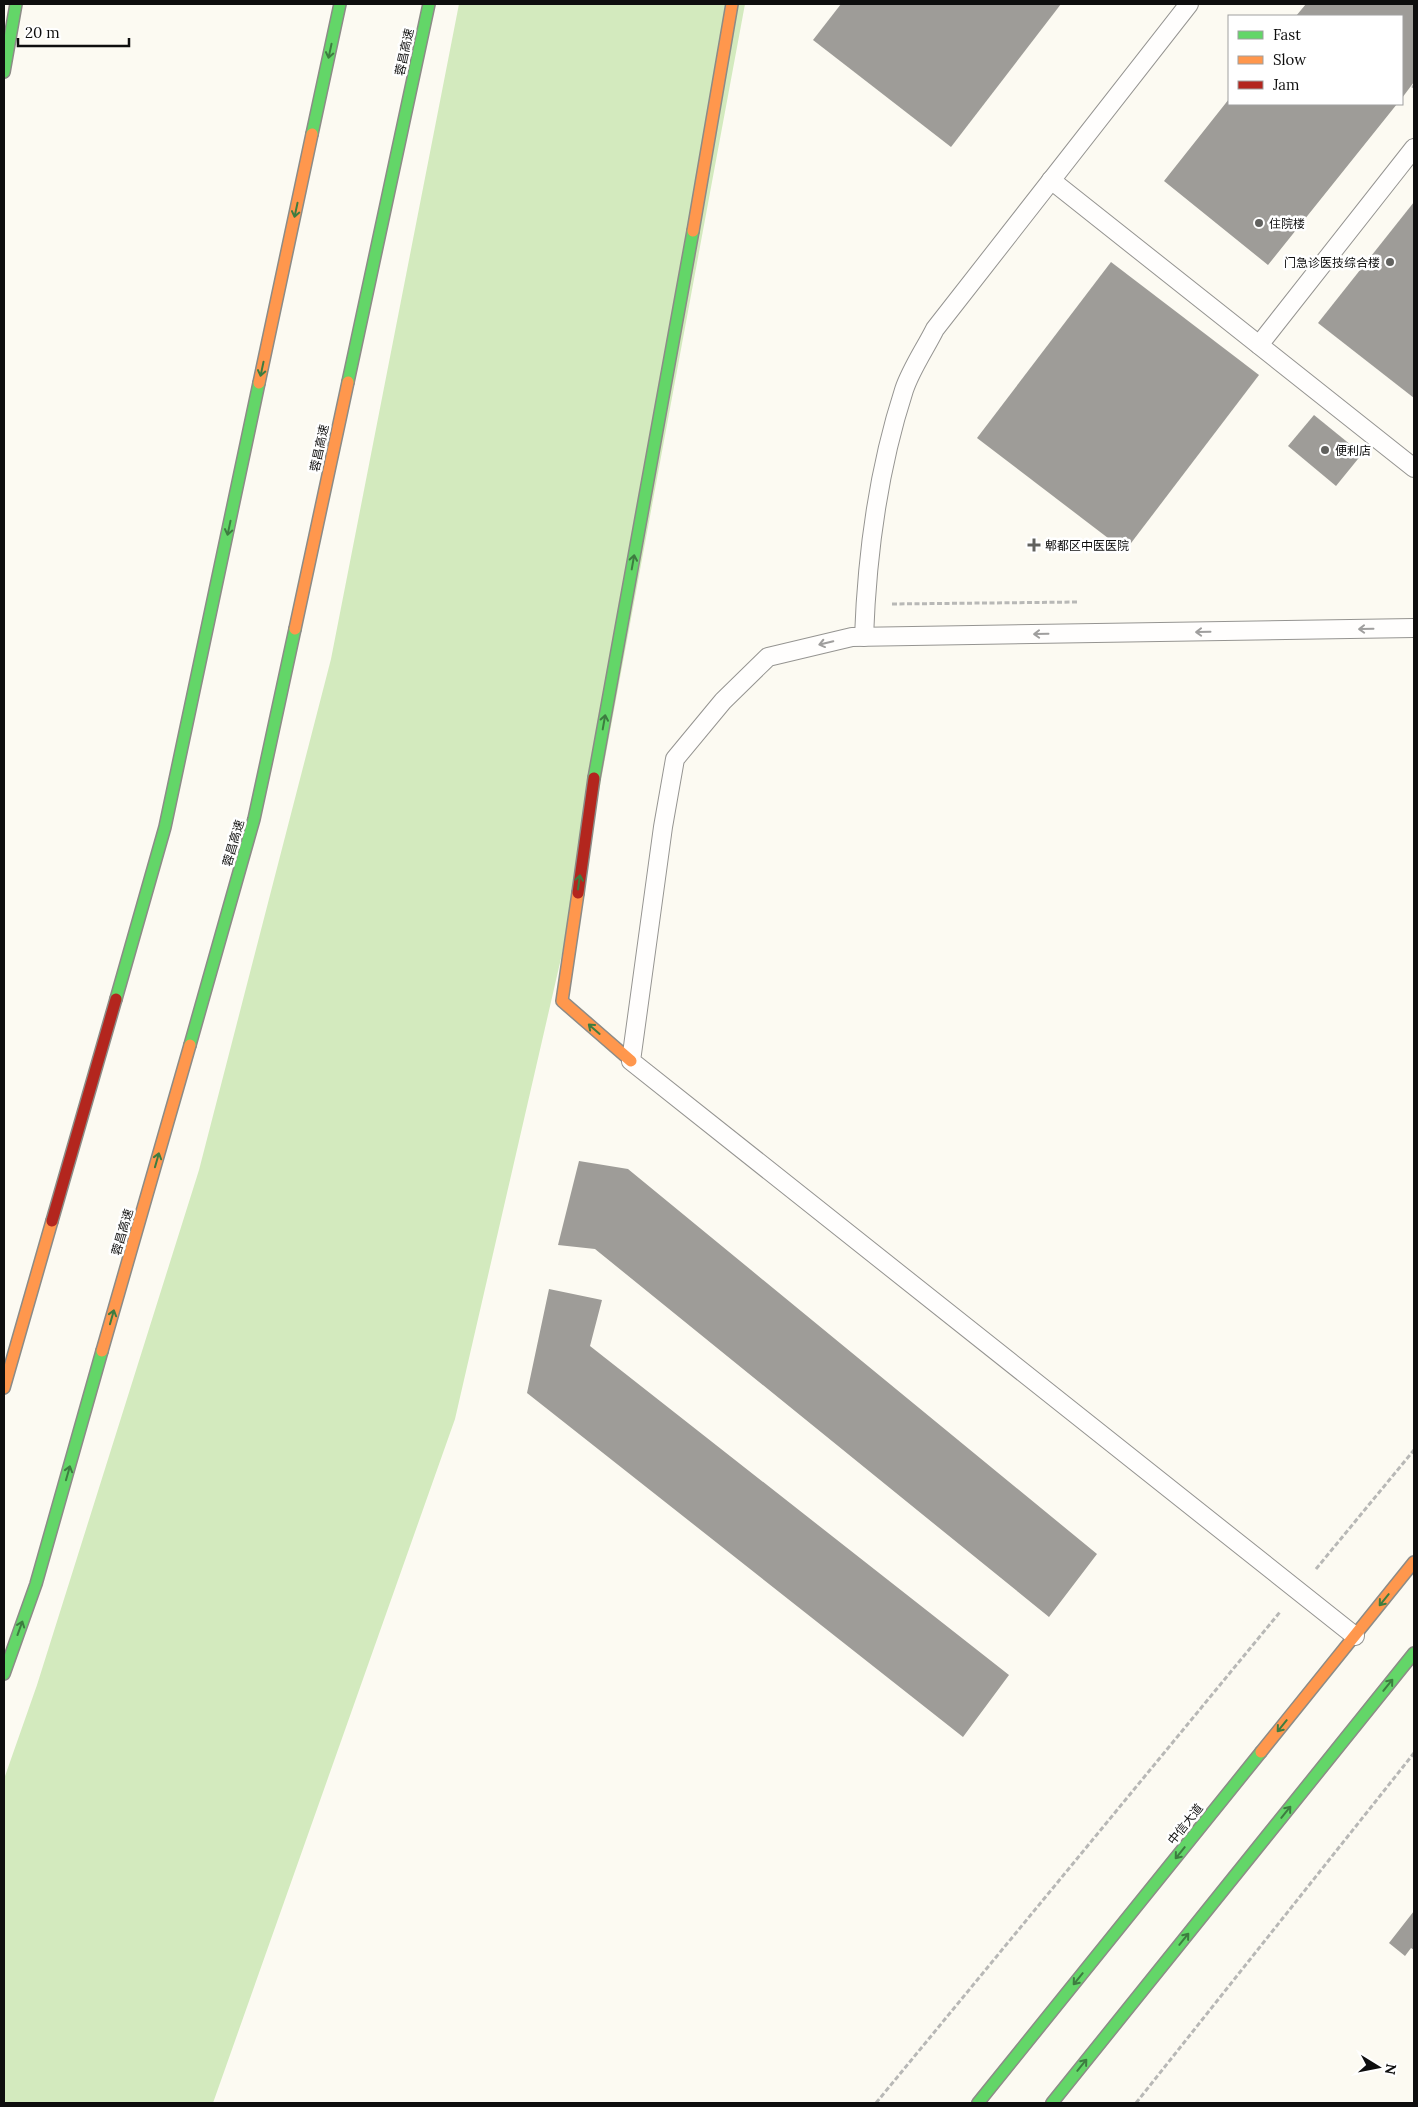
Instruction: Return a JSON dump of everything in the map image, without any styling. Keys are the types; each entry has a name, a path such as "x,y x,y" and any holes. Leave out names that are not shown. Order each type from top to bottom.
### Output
{"main road":[{"path":"4,72 16,4"},
{"path":"4,1388 165,827 340,4"},
{"name":"蓉昌高速","path":"4,1674 36,1584 254,819 429,4"},
{"path":"631,1061 562,1001 598,752 732,4"},
{"name":"中信大道","path":"978,2103 1414,1562"},
{"path":"1052,2103 1414,1653"}],"lane":[{"path":"864,637 866,580 881,475 905,388 935,329 1189,4"},
{"path":"1259,345 1414,148"},
{"path":"1051,180 1414,468"},
{"path":"1355,1636 631,1061 663,827 675,759 723,701 768,657 852,637 1414,628"}],"path":[{"path":"876,2103 1414,1450"},
{"path":"1136,2103 1414,1753"}],"green space":[{"path":"459,4 745,4 597,802 455,1419 213,2103 4,2103 4,1779 37,1685 199,1170 331,659"}],"building":[{"path":"841,4 1061,4 951,147 813,40"},
{"path":"1306,4 1414,4 1414,82 1403,97 1403,15 1297,15"},
{"name":"住院楼","path":"1228,100 1228,105 1396,105 1268,265 1164,181"},
{"name":"门急诊医技综合楼","path":"1414,202 1414,398 1318,323"},
{"path":"1111,262 1259,375 1125,551 977,438"},
{"name":"便利店","path":"1314,415 1362,454 1336,486 1288,446"},
{"path":"579,1161 628,1169 1097,1554 1049,1617 595,1249 558,1245"},
{"path":"549,1289 602,1300 590,1346 1009,1675 963,1737 527,1393"},
{"path":"1414,1911 1414,1950 1411,1948 1405,1956 1389,1943"}],"traffic: fast":[{"path":"4,72 16,4"},
{"path":"312,134 340,4"},
{"path":"348,382 429,4"},
{"path":"594,778 693,231"},
{"path":"116,999 165,827 259,383"},
{"path":"190,1045 254,819 295,629"},
{"path":"4,1674 36,1584 102,1351"},
{"path":"1052,2103 1414,1653"},
{"path":"978,2103 1261,1752"}],"traffic: slow":[{"path":"693,231 732,4"},
{"path":"259,383 312,134"},
{"path":"295,629 348,382"},
{"path":"578,893 562,1001 631,1061"},
{"path":"102,1351 190,1045"},
{"path":"4,1388 52,1221"},
{"path":"1261,1752 1414,1562"}],"traffic: jam":[{"path":"578,893 594,778"},
{"path":"52,1221 116,999"}],"place":[{"name":"住院楼","path":"1259,223"},
{"name":"门急诊医技综合楼","path":"1390,262"},
{"name":"便利店","path":"1325,450"},
{"name":"郫都区中医医院","path":"1034,545"}]}
